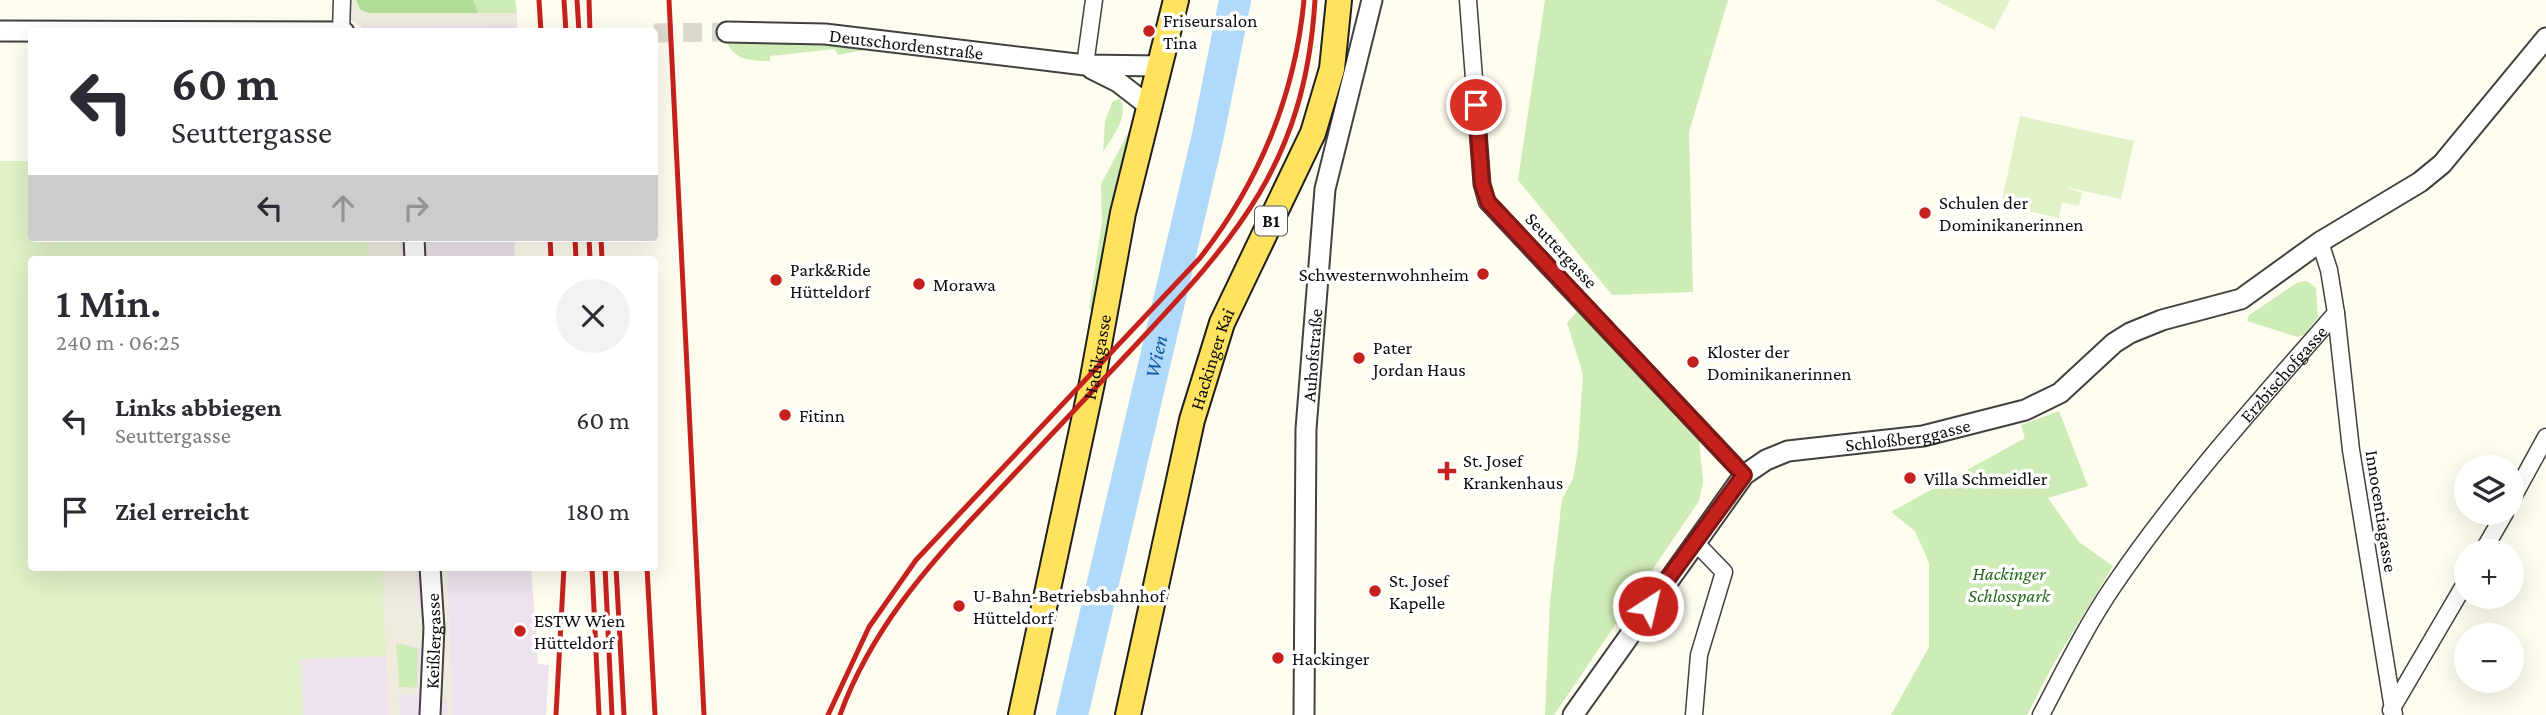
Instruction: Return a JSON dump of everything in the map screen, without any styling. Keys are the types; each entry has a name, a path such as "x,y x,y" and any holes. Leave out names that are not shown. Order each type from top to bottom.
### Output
{"main road":[{"name":"Hadikgasse","path":"1021,715 1092,383 1123,213 1177,0"},
{"name":"Hackinger Kai","path":"1128,715 1181,463 1207,371 1222,323 1313,133 1329,79 1339,10"}],"street":[{"path":"342,0 342,28"},
{"path":"1085,65 1094,0"},
{"name":"Auhofstraße","path":"1304,715 1306,429 1325,189 1372,0"},
{"name":"Seuttergasse","path":"1468,0 1482,184 1488,202 1744,475"},
{"path":"0,31 28,31"},
{"name":"Deutschordenstraße","path":"727,32 825,34 1085,65 1160,66"},
{"path":"2320,242 2420,182 2442,164 2546,38"},
{"name":"Deutschordenstraße","path":"1085,65 1118,82 1149,106"},
{"name":"Schloßberggasse","path":"1573,715 1744,475 1766,460 1788,451 1923,436 2025,410 2060,393 2114,343 2130,333 2162,320 2241,299 2320,242"},
{"name":"Erzbischofgasse","path":"2041,715 2082,635 2159,522 2245,416 2336,313 2329,270 2320,242"},
{"name":"Innocentiagasse","path":"2336,313 2351,450 2391,712"},
{"path":"2524,477 2546,437"},
{"path":"1694,715 1699,655 1724,572 1695,542"},
{"name":"Keißlergasse","path":"430,571 434,628 430,715"},
{"path":"2391,712 2454,603"}],"shaded area":[{"path":"350,0 356,0 361,11 369,13 517,13 517,25 360,26 351,20"},
{"path":"361,11 517,13 517,28 361,28"},
{"path":"0,161 28,228 28,242 514,242 515,256 28,256 28,571 531,571 538,664 549,665 546,715 0,715"},
{"path":"368,242 400,242 401,256 369,256"},
{"path":"382,571 416,571 419,615 424,618 423,648 396,643 399,687 417,688 417,695 399,695 400,715 389,715"},
{"path":"441,571 447,571 453,715 448,715 447,700 441,699 445,640"}],"green space":[{"path":"356,0 515,0 517,13 369,13"},
{"path":"356,0 473,0 478,13 369,13 358,9"},
{"path":"1545,0 1728,0 1689,132 1693,292 1612,295 1518,180"},
{"path":"1935,0 2010,0 1994,30"},
{"path":"727,42 839,44 864,50 838,55 835,49 770,56 770,61 757,61 734,53"},
{"path":"1120,99 1123,105 1121,119 1103,152 1105,121 1113,101"},
{"path":"2020,116 2134,141 2121,199 2065,187 2082,193 2079,206 2062,202 2059,218 2001,205"},
{"path":"1134,122 1095,310 1089,309 1102,222 1101,184"},
{"path":"0,161 28,161 28,242 368,242 369,256 28,256 28,571 382,571 386,656 301,659 303,715 0,715"},
{"path":"2307,281 2316,288 2318,317 2304,335 2297,337 2247,321 2249,315 2298,282"},
{"path":"1579,309 1699,439 1703,482 1699,501 1554,715 1545,715 1550,602 1562,499 1573,479 1578,450 1583,374 1567,323"},
{"name":"Hackinger Schlosspark","path":"2059,411 2088,486 2048,498 2079,542 2113,566 2054,663 2027,715 1891,715 1929,647 1929,563 1915,531 1891,512 2025,438 2021,425"},
{"path":"396,642 418,649 417,688 399,687"}],"waterway":[{"name":"Wien","path":"1072,715 1208,135 1235,0"}],"tunnel":[{"path":"658,33 727,32"}],"railway":[{"path":"539,0 541,28"},
{"path":"564,0 566,28"},
{"path":"577,0 579,28"},
{"path":"589,0 590,28"},
{"path":"669,0 704,715"},
{"path":"828,715 869,627 916,560 1200,258 1221,229 1256,168 1283,104 1304,0"},
{"path":"840,715 867,656 921,577 1203,271 1259,194 1280,153 1297,108 1309,57 1315,0"},
{"path":"550,242 551,256"},
{"path":"575,242 576,256"},
{"path":"589,242 590,256"},
{"path":"601,242 602,256"},
{"path":"556,715 564,571"},
{"path":"592,571 599,715"},
{"path":"605,571 612,715"},
{"path":"616,571 624,715"},
{"path":"647,571 655,715"}],"place":[{"name":"Friseursalon Tina","path":"1149,31"},
{"name":"Schulen der Dominikanerinnen","path":"1925,213"},
{"name":"Schwesternwohnheim","path":"1483,274"},
{"name":"Park&Ride Hütteldorf","path":"776,280"},
{"name":"Morawa","path":"919,284"},
{"name":"Pater Jordan Haus","path":"1359,358"},
{"name":"Kloster der Dominikanerinnen","path":"1693,362"},
{"name":"Fitinn","path":"785,415"},
{"name":"St. Josef Krankenhaus","path":"1447,471"},
{"name":"Villa Schmeidler","path":"1910,478"},
{"name":"St. Josef Kapelle","path":"1375,591"},
{"name":"U-Bahn-Betriebsbahnhof Hütteldorf","path":"959,606"},
{"name":"ESTW Wien Hütteldorf","path":"520,631"},
{"name":"Hackinger","path":"1278,658"}],"route":[{"path":"1476,105 1482,184 1488,202 1744,475 1648,606"}]}
